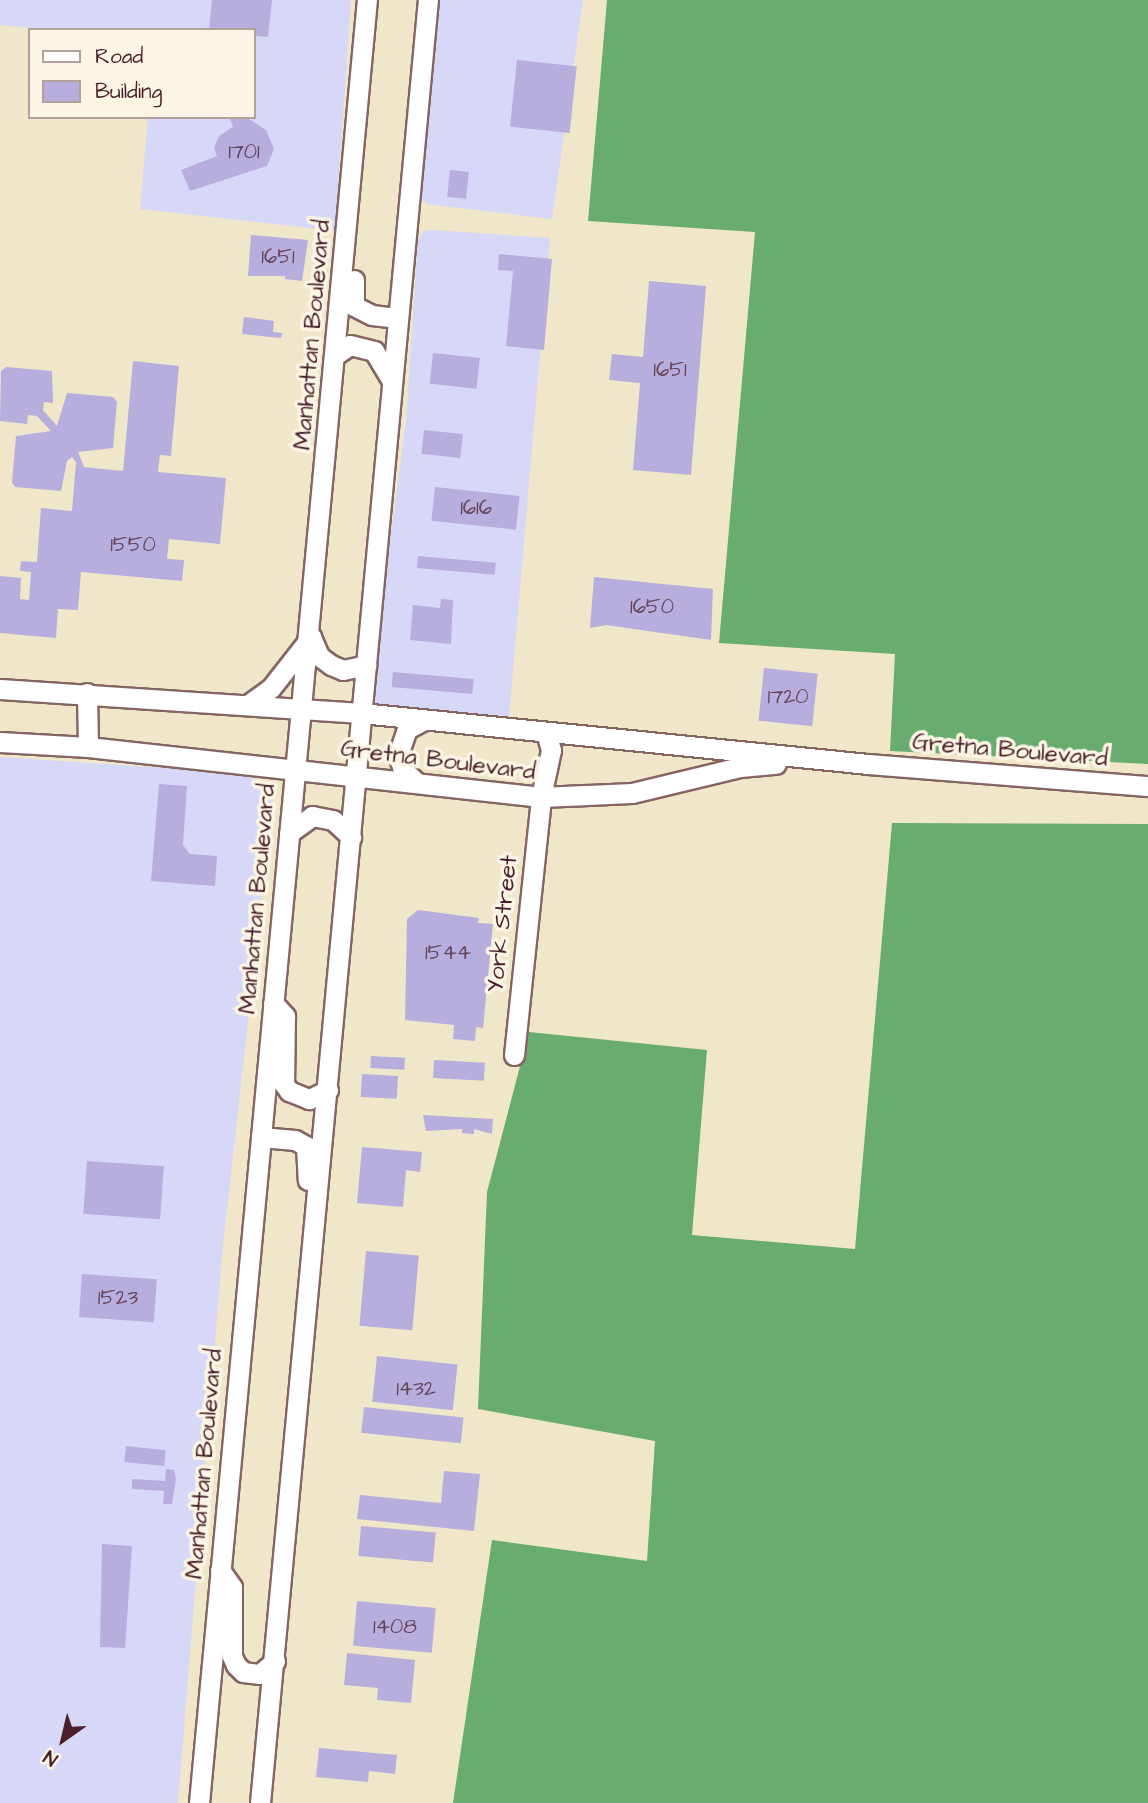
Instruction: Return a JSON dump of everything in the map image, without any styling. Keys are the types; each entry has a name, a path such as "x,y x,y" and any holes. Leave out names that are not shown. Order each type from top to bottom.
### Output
{"street":[{"name":"Manhattan Boulevard","path":"199,1803 295,769 311,637 367,0"},
{"path":"260,1803 428,0"},
{"path":"347,225 357,237 354,306 372,315 398,318"},
{"path":"334,356 350,345 374,351 392,381"},
{"path":"250,704 271,688 311,637 319,656 331,665 343,670 366,665"},
{"name":"Gretna Boulevard","path":"0,689 302,708 868,764 1148,786"},
{"path":"87,693 88,747"},
{"path":"416,782 403,770 398,747 407,729 422,720"},
{"name":"York Street","path":"513,1055 541,797 551,750 546,733"},
{"name":"Gretna Boulevard","path":"0,742 88,747 541,797 632,793 740,767 868,764"},
{"path":"289,833 312,816 333,820 351,837"},
{"path":"273,1003 285,1016 284,1083 289,1091 309,1099 328,1090"},
{"path":"261,1137 295,1140 306,1146 310,1161 303,1241 312,1259"},
{"path":"220,1570 232,1587 232,1656 236,1665 243,1672 260,1674 275,1661"}],"shaded area":[{"path":"0,0 351,0 335,231 140,209 148,119 256,119 256,28 30,28 0,25"},
{"path":"437,0 583,0 552,219 427,204 421,197"},
{"path":"423,231 550,238 509,718 375,705 384,587 406,421 418,240"},
{"path":"0,757 239,773 268,784 273,797 222,1255 178,1803 0,1803"}],"green space":[{"path":"607,0 1148,0 1148,764 890,751 895,654 719,643 755,232 588,221"},
{"path":"892,823 1148,824 1148,1803 453,1803 492,1540 647,1561 655,1441 478,1409 487,1192 529,1032 707,1050 692,1235 855,1249"}],"building":[{"path":"212,0 272,0 268,37 256,36 256,28 209,28"},
{"path":"517,60 577,66 570,133 510,127"},
{"path":"230,119 249,119 266,130 274,149 267,166 190,191 181,170 217,156 214,148 219,136 233,127"},
{"path":"450,170 469,172 466,199 447,197"},
{"path":"251,235 308,240 302,281 285,279 285,276 248,276"},
{"path":"499,254 552,259 544,350 506,346 513,271 498,270"},
{"path":"649,281 706,286 691,475 633,470 640,383 609,380 612,354 643,357"},
{"path":"244,317 274,321 273,332 282,333 281,338 242,334"},
{"path":"433,353 480,358 477,389 430,384"},
{"path":"133,361 179,366 171,456 160,455 158,472 226,478 220,544 169,539 167,559 184,560 182,581 81,572 78,610 58,609 56,638 0,633 0,576 21,578 20,599 29,600 31,572 20,571 21,561 37,562 41,508 72,511 76,462 72,457 67,461 61,491 15,487 12,482 16,436 51,431 37,416 28,415 27,424 0,421 1,371 6,367 52,371 53,403 44,402 43,410 57,426 67,393 113,397 117,402 113,448 78,452 84,467 123,471"},
{"path":"424,430 463,434 460,458 421,454"},
{"path":"435,487 520,496 516,530 431,521"},
{"path":"418,556 496,563 495,575 417,568"},
{"path":"594,577 713,589 711,640 606,625 590,628"},
{"path":"441,599 453,600 451,644 410,640 413,605 440,608"},
{"path":"764,668 818,674 812,726 758,721"},
{"path":"393,672 474,679 472,694 392,687"},
{"path":"159,784 187,786 183,845 190,854 217,856 215,886 151,881"},
{"path":"418,910 479,918 478,923 493,924 483,1028 476,1027 475,1041 453,1039 454,1025 405,1020 407,919"},
{"path":"371,1056 405,1058 404,1070 370,1068"},
{"path":"434,1060 485,1063 484,1081 433,1078"},
{"path":"362,1074 398,1076 397,1099 361,1097"},
{"path":"423,1115 493,1119 492,1134 474,1129 474,1134 462,1133 462,1129 426,1131"},
{"path":"362,1147 422,1152 420,1172 406,1170 403,1207 357,1203"},
{"path":"87,1161 164,1166 160,1219 83,1214"},
{"path":"366,1251 419,1256 412,1330 359,1326"},
{"path":"82,1274 157,1279 154,1322 79,1317"},
{"path":"377,1356 458,1364 453,1410 372,1402"},
{"path":"364,1407 463,1417 461,1443 361,1433"},
{"path":"126,1446 166,1450 164,1466 124,1462"},
{"path":"166,1469 174,1470 176,1479 172,1504 163,1504 164,1491 132,1489 132,1479 165,1481"},
{"path":"444,1471 480,1474 474,1531 357,1519 360,1495 441,1503"},
{"path":"361,1526 436,1533 433,1562 358,1556"},
{"path":"102,1544 132,1546 125,1648 100,1647"},
{"path":"357,1601 436,1608 432,1653 353,1646"},
{"path":"347,1653 415,1660 411,1703 377,1700 378,1688 344,1685"},
{"path":"319,1748 397,1755 395,1774 369,1771 368,1782 316,1777"}]}
